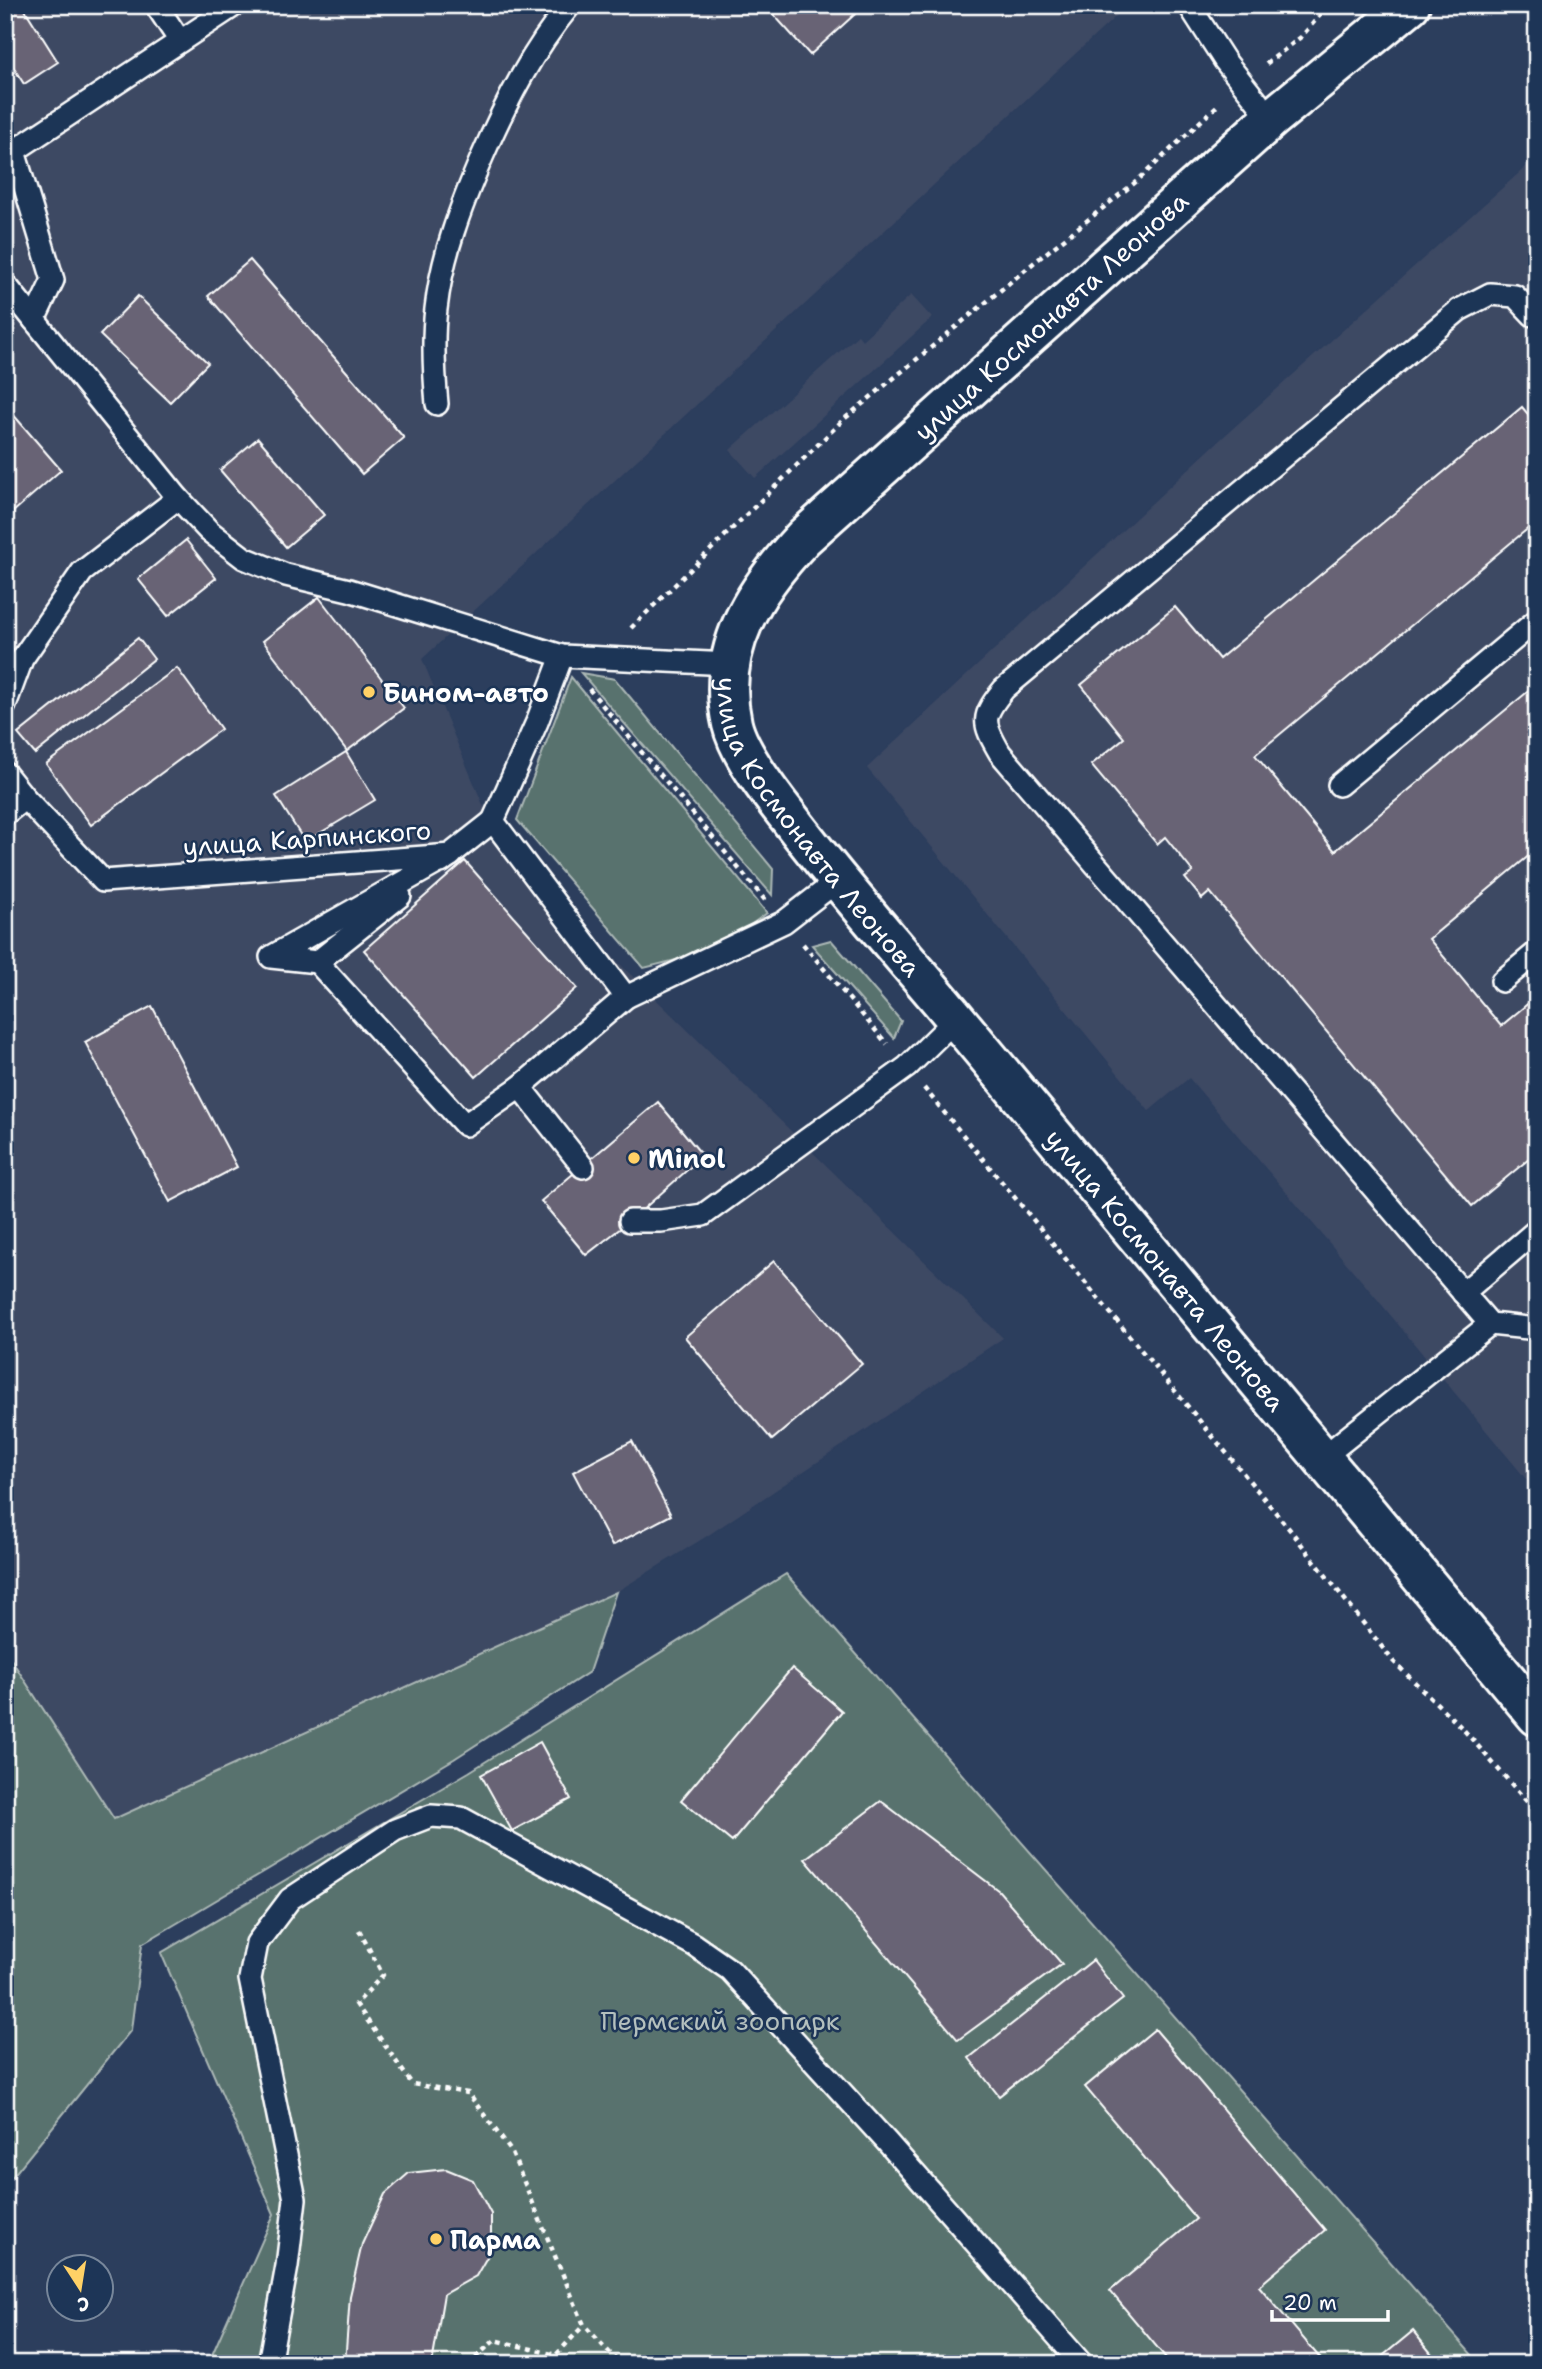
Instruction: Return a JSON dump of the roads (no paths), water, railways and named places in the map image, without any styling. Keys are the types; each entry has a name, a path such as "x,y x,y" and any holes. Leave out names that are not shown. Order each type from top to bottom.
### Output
{"main road":[{"name":"улица Космонавта Леонова","path":"1410,5 1271,118 804,537 762,585 748,609 730,664 729,697 732,727 765,786 837,881 956,1019 1537,1716"}],"lane":[{"path":"156,5 180,41"},
{"path":"34,320 53,280 10,148 235,5"},
{"path":"438,404 433,346 436,307 450,237 499,118 519,79 570,5"},
{"path":"1189,5 1225,61 1271,118"},
{"path":"5,284 178,498 209,531 244,558 286,575 349,590 562,656 730,664"},
{"path":"1535,315 1515,296 1490,294 1459,310 1004,688 987,708 987,730 1000,753 1490,1324 1537,1329"},
{"path":"5,705 22,659 82,572 178,498"},
{"path":"1339,785 1537,620"},
{"path":"562,656 537,722 493,821 317,962 465,1125 520,1087 626,998 784,922 837,881"},
{"path":"5,773 25,798 5,814"},
{"name":"улица Карпинского","path":"25,798 103,881 451,855"},
{"path":"493,821 626,998"},
{"name":"улица Карпинского","path":"317,962 271,957 451,855"},
{"path":"1502,981 1537,953"},
{"path":"630,1221 661,1221 703,1215 906,1067 956,1019"},
{"path":"520,1087 583,1167"},
{"path":"1463,1293 1537,1230"},
{"path":"1322,1458 1490,1324"},
{"path":"269,2364 287,2266 295,2199 250,1979 257,1942 290,1899 395,1830 431,1816 461,1818 694,1945 730,1970 887,2142 1082,2364"}],"place":[{"name":"Бином-авто","path":"369,692"},
{"name":"Minol","path":"634,1158"},
{"name":"Парма","path":"436,2239"}],"park label":[{"name":"Пермский зоопарк","path":"720,2020"}]}
